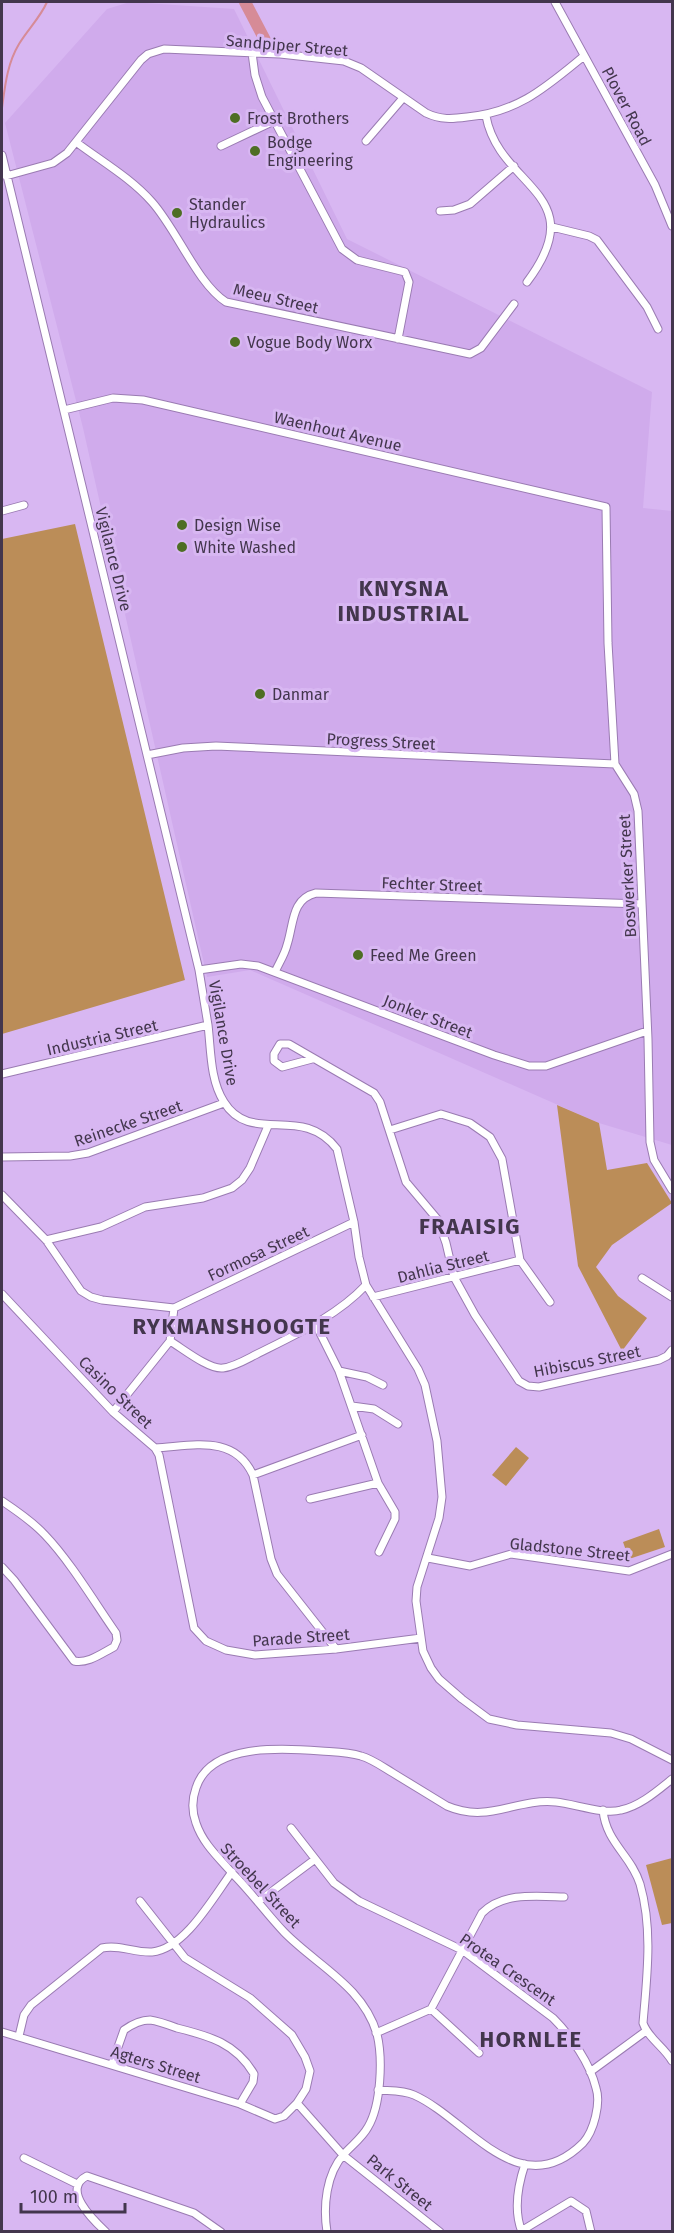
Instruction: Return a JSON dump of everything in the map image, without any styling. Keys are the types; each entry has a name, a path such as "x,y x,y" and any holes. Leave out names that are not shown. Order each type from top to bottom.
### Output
{"street":[{"name":"Plover Road","path":"555,2 655,185 672,226"},
{"name":"Sandpiper Street","path":"6,176 53,163 67,153 141,60 148,54 164,49 280,54 352,63 403,98 437,118 447,119 486,116 519,104 585,56"},
{"path":"252,53 258,86 274,121 342,249 357,260 405,272 409,282 398,339"},
{"path":"366,141 403,98"},
{"path":"486,116 492,138 545,202 550,216 552,227 544,255 527,282"},
{"path":"221,146 274,121"},
{"name":"Meeu Street","path":"76,142 136,186 152,201 204,279 226,302 470,354 481,348 514,304"},
{"name":"Vigilance Drive","path":"2,155 199,970 216,1082 224,1103 239,1117 268,1126 299,1125 320,1132 337,1149 342,1162 360,1265 366,1285 418,1369 424,1385 437,1441 442,1497 439,1518 417,1587 416,1601 423,1651 439,1679 489,1719 517,1725 611,1733 631,1739 672,1760"},
{"path":"440,211 454,210 470,204 514,166"},
{"path":"552,227 597,240 647,307 658,329"},
{"name":"Waenhout Avenue","path":"64,410 113,398 143,400 606,507"},
{"path":"2,511 24,505"},
{"name":"Boswerker Street","path":"606,507 607,622 615,764 637,801 650,1142 654,1161 672,1190"},
{"name":"Progress Street","path":"147,755 183,748 216,746 615,764"},
{"name":"Fechter Street","path":"275,972 287,946 297,907 301,900 316,893 641,904"},
{"name":"Jonker Street","path":"199,970 241,964 258,966 529,1066 546,1065 647,1031"},
{"name":"Industria Street","path":"2,1074 208,1025"},
{"path":"312,1059 282,1067 274,1061 274,1054 280,1044 288,1044 354,1080 374,1094 380,1102 406,1182 442,1227 454,1277"},
{"name":"Reinecke Street","path":"2,1157 70,1156 88,1153 224,1103"},
{"path":"390,1130 441,1114 470,1123 490,1137 502,1159 520,1260 550,1302"},
{"path":"46,1240 101,1227 145,1207 203,1198 232,1188 242,1180 250,1168 268,1126"},
{"path":"2,1195 46,1240 86,1295 102,1300 174,1308 170,1341 113,1412"},
{"name":"Formosa Street","path":"174,1308 354,1222"},
{"name":"Dahlia Street","path":"373,1297 520,1260"},
{"name":"Hibiscus Street","path":"454,1277 486,1334 519,1381 528,1386 539,1387 659,1360 672,1350"},
{"path":"642,1278 672,1297"},
{"path":"170,1341 210,1365 223,1368 241,1362 315,1323 349,1301 366,1285"},
{"name":"Casino Street","path":"2,1294 113,1412 155,1448 215,1445 226,1448 247,1462 253,1475"},
{"path":"315,1323 339,1371 378,1483 396,1515 379,1552"},
{"path":"339,1371 368,1377 383,1385"},
{"path":"352,1406 374,1409 398,1424"},
{"path":"336,1649 277,1574 271,1559 253,1475 362,1435"},
{"name":"Parade Street","path":"155,1448 163,1466 194,1628 199,1636 226,1650 255,1655 336,1649 421,1638"},
{"path":"310,1499 378,1483"},
{"path":"2,1501 46,1535 116,1633 117,1640 114,1647 88,1660 74,1661 2,1567"},
{"name":"Gladstone Street","path":"428,1557 470,1566 501,1555 511,1554 629,1571 672,1554"},
{"name":"Stroebel Street","path":"327,2232 325,2212 330,2179 335,2166 369,2126 374,2114 380,2052 376,2033 363,2003 345,1984 285,1933 259,1901 211,1851 196,1824 194,1803 194,1794 200,1777 208,1766 235,1754 297,1749 360,1756 410,1782 447,1806 468,1813 483,1814 541,1802 618,1811 634,1806 672,1779"},
{"path":"603,1810 608,1833 640,1883 648,1948 644,2023 646,2031 662,2046 672,2061"},
{"name":"Protea Crescent","path":"291,1828 334,1883 360,1901 462,1950 554,2018 565,2030 590,2072 597,2090 595,2123 589,2137 567,2156 539,2165 525,2163 498,2155 427,2101 411,2093 378,2090"},
{"path":"259,1901 314,1860"},
{"path":"19,2036 24,2015 30,2005 102,1948 112,1946 155,1951 173,1943 186,1933 232,1872"},
{"path":"376,2033 431,2009 482,1913 491,1904 505,1899 532,1896 564,1897"},
{"path":"140,1901 191,1962 250,1998 292,2035 310,2071 306,2089 297,2103"},
{"path":"431,2009 480,2053"},
{"path":"112,2064 124,2030 139,2022 150,2020 214,2038 249,2065 254,2074 253,2082 240,2104"},
{"path":"590,2072 646,2031"},
{"name":"Agters Street","path":"2,2032 240,2104 276,2119 284,2116 297,2103"},
{"name":"Park Street","path":"297,2103 343,2155 440,2232"},
{"path":"24,2158 78,2184"},
{"path":"525,2163 518,2190 517,2205 521,2231 571,2201 586,2211 591,2232"},
{"path":"106,2232 81,2204 78,2184 87,2176 194,2213 222,2232"}],"shaded area":[{"path":"130,2 234,9 347,239 652,392 643,508 672,511 672,1145 599,1123 250,970 207,977 83,428 5,123 107,9"},
{"path":"75,524 185,980 2,1034 2,539"},
{"path":"557,1105 599,1123 607,1170 647,1163 672,1203 612,1245 596,1267 618,1296 647,1318 622,1351 578,1266"},
{"path":"516,1447 529,1458 506,1486 492,1475"},
{"path":"659,1529 665,1547 629,1559 623,1542"},
{"path":"672,1858 672,1923 662,1925 646,1865"}],"waterway":[{"path":"2,108 12,59 22,39 47,2"},
{"path":"245,2 266,42"}],"place":[{"name":"Frost Brothers","path":"235,118"},
{"name":"Bodge Engineering","path":"255,151"},
{"name":"Stander Hydraulics","path":"177,213"},
{"name":"Vogue Body Worx","path":"235,342"},
{"name":"Design Wise","path":"182,525"},
{"name":"White Washed","path":"182,547"},
{"name":"Danmar","path":"260,694"},
{"name":"Feed Me Green","path":"358,955"}],"district":[{"name":"KNYSNA INDUSTRIAL","path":"404,600"},
{"name":"FRAAISIG","path":"470,1226"},
{"name":"RYKMANSHOOGTE","path":"232,1326"},
{"name":"HORNLEE","path":"531,2039"}]}
